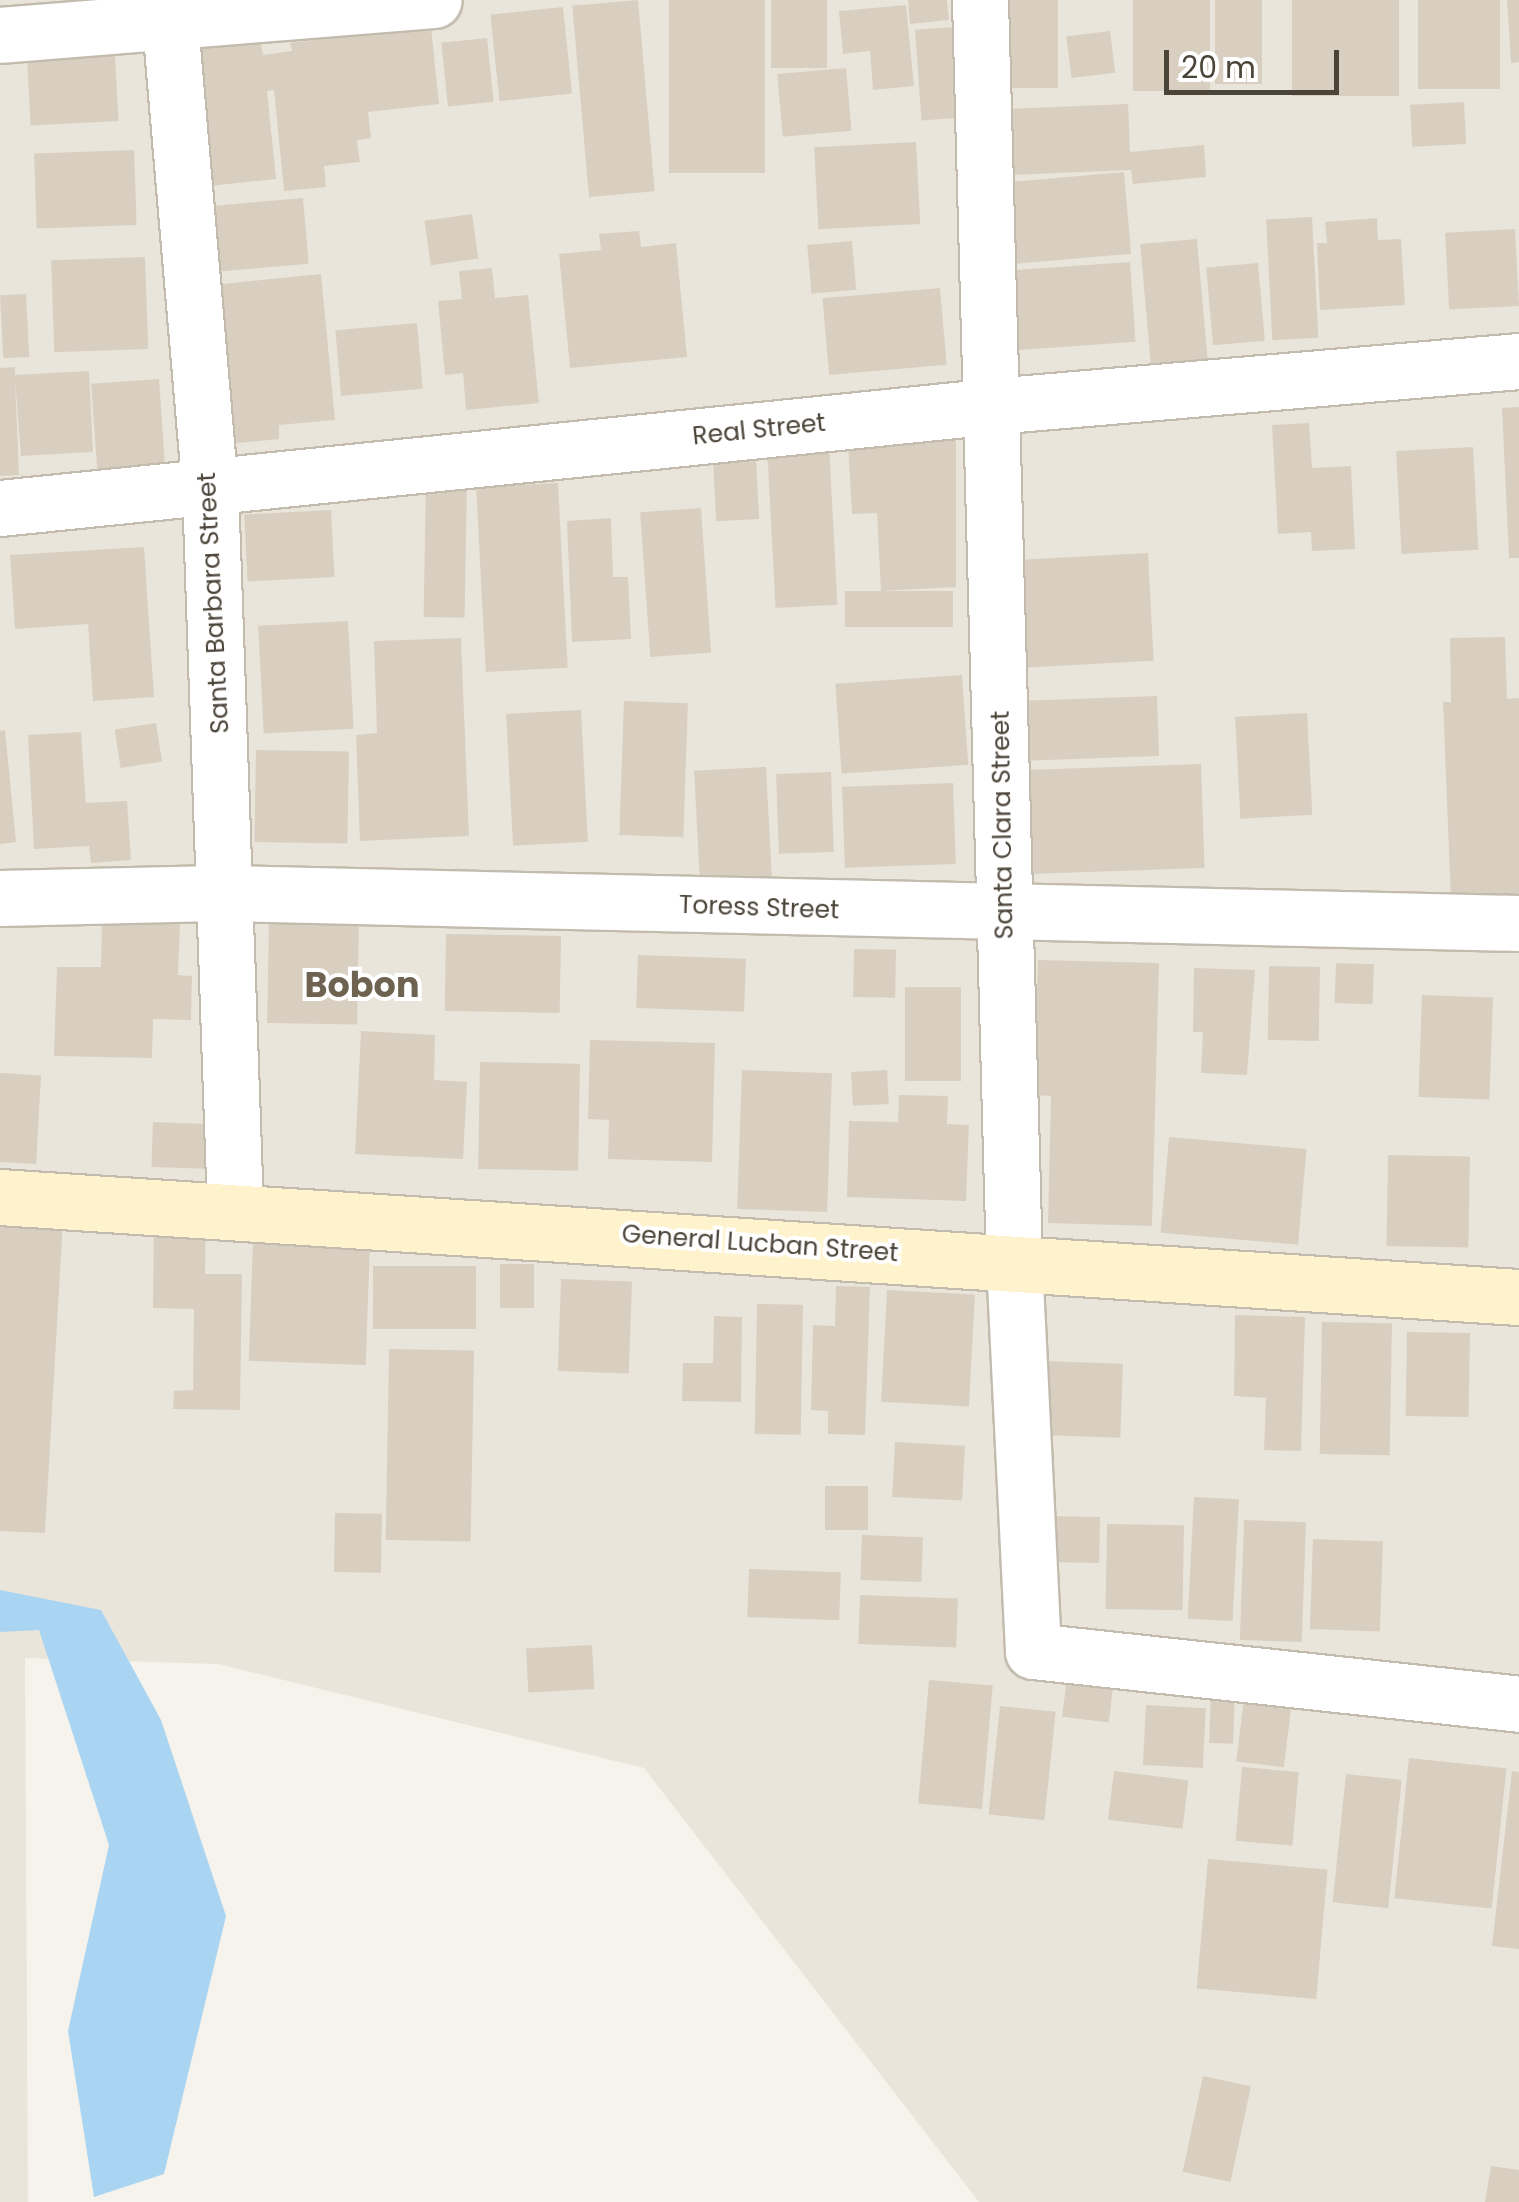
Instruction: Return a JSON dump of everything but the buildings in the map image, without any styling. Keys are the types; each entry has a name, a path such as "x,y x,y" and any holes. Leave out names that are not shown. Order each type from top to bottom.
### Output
{"street":[{"path":"0,35 169,11 434,0"},
{"name":"Santa Clara Street","path":"980,0 1014,1262 1034,1651 1519,1704"},
{"name":"Santa Barbara Street","path":"169,11 210,489 228,893 235,1208"},
{"name":"Real Street","path":"0,508 993,406 1519,361"},
{"name":"Toress Street","path":"0,898 228,893 1519,923"},
{"name":"General Lucban Street","path":"0,1197 235,1208 1519,1297"}],"shaded area":[{"name":"Bobon","path":"0,0 1519,0 1519,2202 979,2202 644,1768 218,1664 25,1658 28,2202 0,2202"}],"water":[{"path":"0,1590 101,1610 161,1720 226,1916 164,2174 94,2197 68,2031 109,1845 39,1630 0,1632"}],"district":[{"name":"Bobon","path":"362,985"}]}
